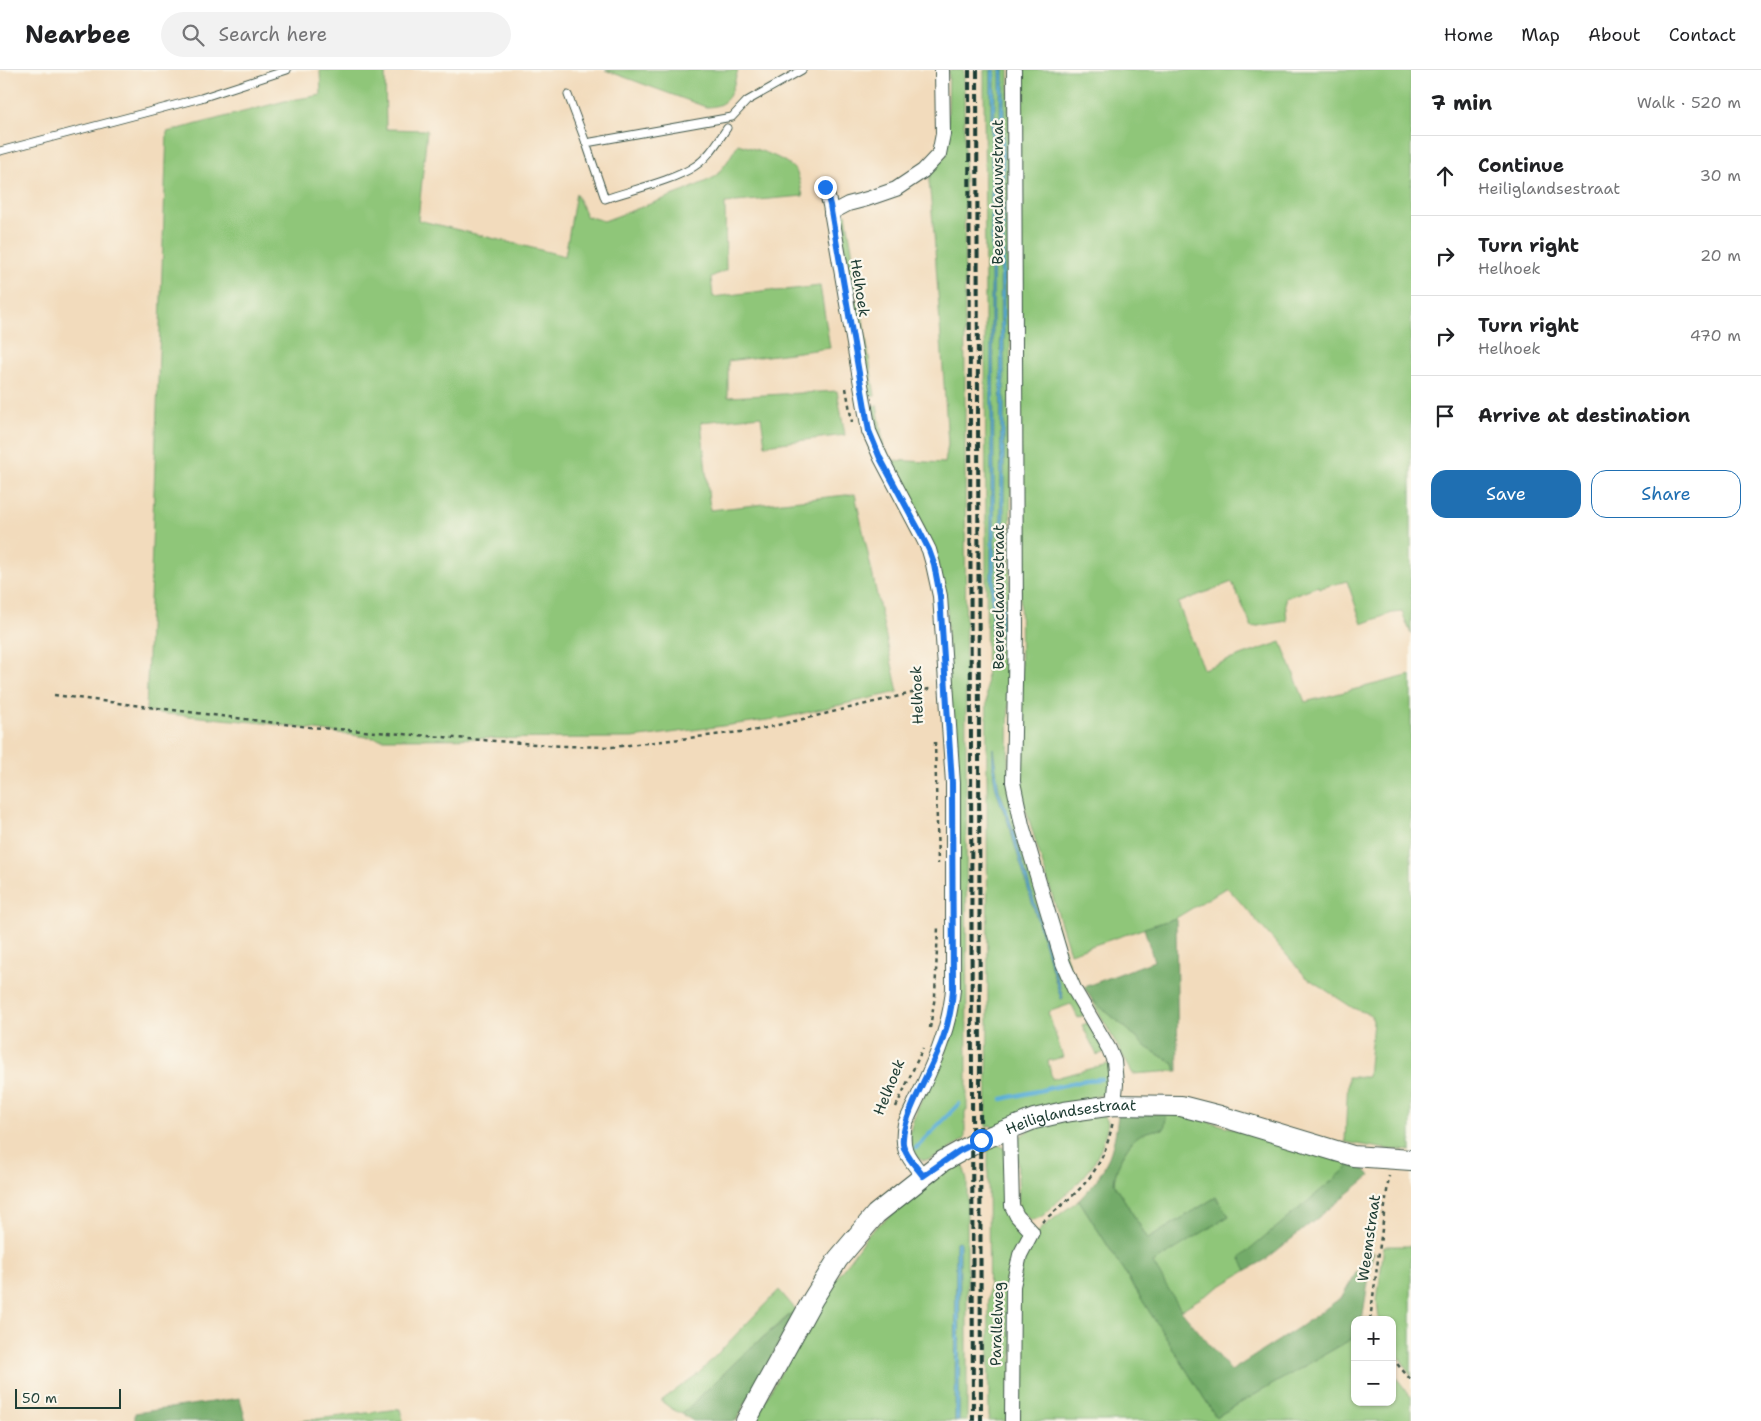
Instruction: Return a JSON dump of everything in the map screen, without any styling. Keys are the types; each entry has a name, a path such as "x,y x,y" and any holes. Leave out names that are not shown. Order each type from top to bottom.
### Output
{"street":[{"path":"831,213 848,204 896,188 923,172 939,154 944,134 942,70"},
{"name":"Beerenclaauwstraat","path":"1014,70 1016,632 1013,782 1022,825 1063,963 1075,991 1114,1061 1116,1084 1114,1105"},
{"name":"Helhoek","path":"825,187 869,431 880,458 920,532 934,564 940,596 940,686 952,783 952,1004 943,1040 905,1124 903,1135 903,1145 906,1154 923,1176"},
{"name":"Heiliglandsestraat","path":"746,1421 812,1299 838,1258 876,1214 943,1161 972,1143 1034,1119 1064,1112 1114,1105 1181,1106 1353,1156 1401,1160"},
{"path":"1010,1128 1012,1206 1017,1216 1032,1232"},
{"name":"Parallelweg","path":"1012,1421 1012,1286 1020,1255 1032,1232"}],"lane":[{"path":"0,151 201,98 287,70"},
{"path":"586,143 732,117 746,101 802,70"},
{"path":"568,95 605,199 679,174 696,166 707,155 727,128"}],"path":[{"path":"845,381 850,417 853,425"},
{"path":"54,695 309,727 562,746 612,747 757,730 940,686"},
{"name":"Helhoek","path":"934,696 940,686"},
{"name":"Helhoek","path":"935,741 938,871"},
{"path":"927,1036 935,996 938,918"},
{"name":"Helhoek","path":"895,1111 925,1043"},
{"path":"1032,1232 1086,1183 1095,1172 1107,1147 1113,1122 1114,1105"},
{"name":"Weemstraat","path":"1370,1316 1401,1160"},
{"path":"1395,1361 1411,1380"}],"green space":[{"path":"320,70 385,70 386,129 427,130 418,220 565,256 576,193 586,216 604,221 685,191 715,177 738,144 770,154 793,167 797,173 803,196 725,203 726,270 711,277 713,297 820,286 830,348 728,361 728,397 837,391 845,435 765,445 761,416 701,422 710,510 855,494 898,692 782,718 633,738 381,739 265,723 146,712 167,132 285,101 321,95"},
{"path":"605,70 738,70 732,90 726,101 706,107"},
{"path":"949,70 964,70 967,1111 965,1111 965,1139 928,1160 923,1160 914,1154 910,1145 910,1133 913,1120 925,1092 945,1053 954,1021 947,610 883,451 868,407 877,405 884,449 891,460 945,463 948,444 929,181 931,168 947,155"},
{"path":"984,70 1009,70 1011,475 1008,767 1084,1015 1078,1018 1071,1004 1048,1012 1063,1057 1048,1061 1052,1079 1107,1064 1110,1066 1110,1082 1107,1089 1101,1095 992,1128 991,1125 986,1127 988,1021","holes":["1008,814 1063,998 1054,977"]},
{"path":"1018,70 1411,70 1411,634 1402,612 1392,613 1362,624 1347,581 1320,588 1318,586 1285,598 1287,621 1252,627 1232,582 1178,603 1203,669 1281,642 1305,702 1411,675 1411,1151 1345,1142 1348,1077 1368,1077 1373,1021 1371,1015 1353,1008 1306,977 1227,887 1176,918 1070,953 1018,784 1021,735"},
{"path":"846,214 859,291 849,292 836,216"},
{"path":"860,301 875,396 866,397 851,302"},
{"path":"1176,918 1178,1071 1176,1071 1174,1064 1146,1047 1092,1000 1084,987 1154,961 1144,928"},
{"path":"1092,1000 1146,1047 1174,1064 1176,1071 1133,1074"},
{"path":"1087,1023 1106,1052 1097,1055 1082,1025"},
{"path":"1167,1113 1211,1122 1352,1164 1241,1258 1247,1270 1181,1310 1152,1263 1229,1216 1216,1197 1148,1239 1114,1183 1119,1165 1128,1146 1143,1133 1164,1129"},
{"path":"1167,1113 1164,1129 1143,1133 1128,1146 1119,1165 1114,1183 1148,1239 1216,1197 1229,1216 1153,1263 1181,1310 1231,1371 1342,1297 1363,1261 1373,1252 1363,1316 1351,1316 1351,1339 1216,1417 1079,1200 1096,1181 1107,1161 1114,1140 1118,1115"},
{"path":"1105,1117 1108,1122 1101,1149 1090,1169 1047,1212 1041,1217 1030,1220 1019,1210 1017,1142 1031,1129 1042,1125"},
{"path":"995,1143 1003,1147 1007,1152 1023,1237 1007,1421 989,1421 988,1146"},
{"path":"962,1160 967,1181 967,1421 753,1421 827,1292 868,1234 934,1179"},
{"path":"1352,1164 1363,1167 1370,1176 1265,1260 1247,1270 1240,1258"},
{"path":"1079,1200 1216,1417 1351,1339 1351,1406 1396,1406 1396,1377 1411,1397 1411,1421 1016,1421 1016,1297 1023,1261 1035,1236 1044,1226"},
{"path":"1384,1246 1411,1246 1411,1375 1396,1352 1396,1316 1379,1316 1377,1301"},
{"path":"779,1290 797,1311 788,1316 747,1351 682,1414 661,1401 699,1373"},
{"path":"797,1311 736,1421 693,1421 682,1414 747,1351"},
{"path":"240,1398 246,1421 135,1421 135,1413"},
{"path":"400,1409 403,1421 299,1421"}],"water":[{"path":"991,70 995,70 993,318 995,623 991,657"},
{"path":"1000,70 1004,70 1004,640 1001,640"},
{"path":"993,748 999,790 1008,813 1063,998 1061,999 1007,819 997,792 993,768"},
{"path":"960,1241 959,1421 955,1421 956,1242"}],"waterway":[{"path":"1002,1099 1086,1080 1101,1079"},
{"path":"916,1148 959,1104"}],"railway":[{"path":"969,70 973,1421"},
{"path":"977,70 981,1421"}],"route":[{"path":"825,187 830,205 869,431 880,458 929,550 934,564 940,596 952,783 952,1004 943,1040 905,1124 903,1145 906,1154 923,1176 959,1151 981,1140"}]}
